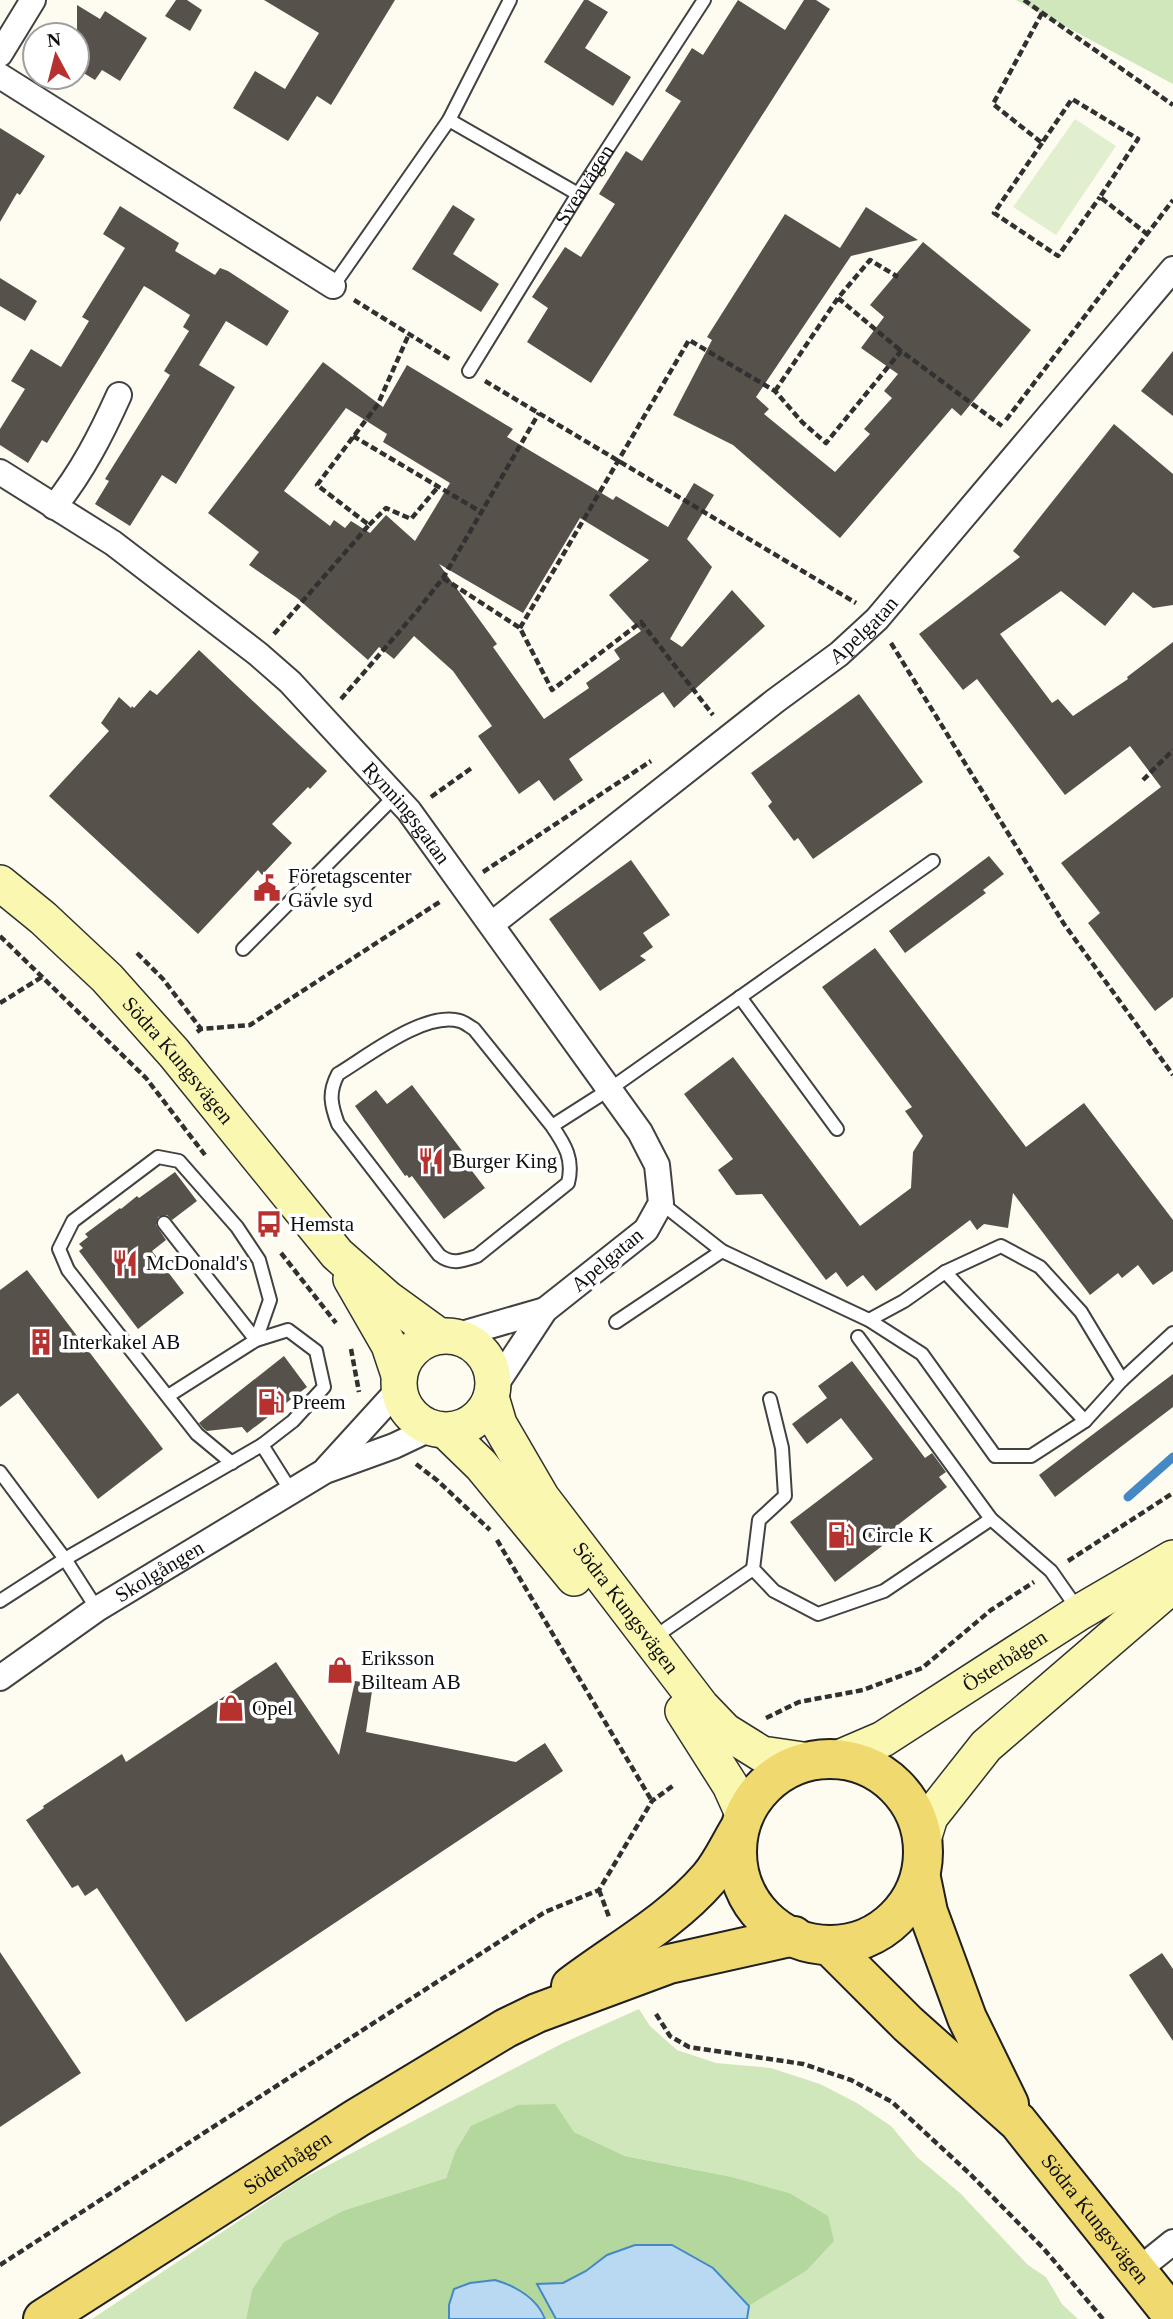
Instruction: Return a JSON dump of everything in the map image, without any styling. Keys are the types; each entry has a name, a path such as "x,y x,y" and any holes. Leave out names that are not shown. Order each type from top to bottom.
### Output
{"main road":[{"name":"Södra Kungsvägen","path":"0,883 43,918 107,978 174,1053 337,1254 388,1299 447,1336"},
{"name":"Södra Kungsvägen","path":"337,1254 388,1345 399,1382"},
{"path":"447,1336 470,1342 483,1352 491,1367 492,1393 485,1409 471,1423 439,1429 418,1422 411,1416 404,1405 399,1382 403,1363 413,1349 423,1341 447,1336"},
{"name":"Södra Kungsvägen","path":"492,1393 499,1424 542,1498 701,1706 725,1731 762,1754 822,1761"},
{"name":"Södra Kungsvägen","path":"439,1429 481,1465 686,1714 730,1785 741,1823"},
{"name":"Österbågen","path":"822,1761 883,1739 1080,1612 1173,1558"},
{"path":"921,1861 918,1827 909,1803 893,1784 877,1771 855,1762 822,1761 789,1768 769,1780 754,1797 741,1823 736,1850 743,1889 758,1912 777,1929 811,1941 874,1936 895,1921 911,1901 921,1861 930,1817 986,1746 1173,1585"},
{"name":"Söderbågen","path":"537,2013 649,1931 693,1893 710,1877 741,1823"},
{"name":"Södra Kungsvägen","path":"921,1861 928,1912 967,2018 1018,2122"},
{"name":"Södra Kungsvägen","path":"811,1941 1018,2122 1173,2316"},
{"name":"Söderbågen","path":"43,2319 357,2118 506,2028 537,2013 669,1964 736,1948 811,1941"}],"street":[{"path":"0,54 33,0"},
{"path":"0,76 333,286"},
{"name":"Apelgatan","path":"492,924 775,701 839,654 877,619 1173,270"},
{"path":"54,507 92,452 119,395"},
{"name":"Rynningsgatan","path":"0,472 113,543 258,653 290,682 403,803 640,1132 657,1165 661,1203"},
{"name":"Apelgatan","path":"492,1393 545,1310 646,1230 661,1203"},
{"name":"Apelgatan","path":"447,1336 545,1310"},
{"name":"Skolgången","path":"325,1471 399,1382"},
{"name":"Skolgången","path":"0,1678 97,1609 325,1471 439,1429"},
{"path":"1137,2270 1173,2242"}],"lane":[{"path":"333,286 449,120 510,0"},
{"name":"Sveavägen","path":"469,371 578,194 704,0"},
{"path":"449,120 578,194"},
{"path":"243,949 403,803"},
{"path":"552,1126 610,1089 933,861"},
{"path":"740,997 837,1129"},
{"path":"440,1019 460,1021 474,1029 552,1126 570,1157 568,1183 477,1256 460,1262 446,1260 439,1255 338,1124 331,1106 331,1088 338,1074 416,1026 440,1019"},
{"path":"232,1463 197,1434 68,1270 59,1249 73,1221 158,1157 179,1161 237,1227 259,1260 270,1300 256,1340"},
{"path":"661,1203 722,1251 869,1320 922,1354 995,1456 1031,1456 1085,1421 1122,1380 1173,1332"},
{"path":"164,1223 256,1340"},
{"path":"869,1320 904,1301 945,1272 1001,1245 1040,1267 1081,1312 1122,1380"},
{"path":"616,1322 722,1251"},
{"path":"945,1272 1085,1421"},
{"path":"0,1601 65,1559 261,1445 293,1421 324,1387 316,1351 288,1330 256,1340 168,1396"},
{"path":"858,1337 990,1519 1051,1571 1080,1612"},
{"path":"650,1640 753,1569 759,1520 785,1496 782,1448 770,1399"},
{"path":"261,1445 291,1491"},
{"path":"0,1472 65,1559 97,1609"},
{"path":"753,1569 774,1591 818,1614 884,1591 990,1519"}],"path":[{"path":"1024,0 1173,106"},
{"path":"1042,13 993,104 1042,143"},
{"path":"1072,99 1138,139 1058,256 994,213 1042,143 1072,99"},
{"path":"1100,197 1147,234"},
{"path":"838,298 901,351 1002,426 1173,200"},
{"path":"775,391 838,298 870,260 898,277"},
{"path":"333,286 469,371 864,607 877,619 1064,924 1173,1075"},
{"path":"369,525 317,485 377,404 409,334"},
{"path":"520,628 689,340 775,391 802,422 826,443 901,351"},
{"path":"324,718 443,578 539,413"},
{"path":"353,436 481,512"},
{"path":"258,653 386,508 411,519 438,486"},
{"path":"443,578 520,628 552,690 640,622 716,718"},
{"path":"1143,780 1173,750"},
{"path":"146,1078 201,1029 250,1025 463,888 498,860 659,755"},
{"path":"403,803 472,767"},
{"path":"137,953 163,979 201,1029"},
{"path":"0,1003 42,977"},
{"path":"438,1481 494,1535 652,1801"},
{"path":"758,1722 799,1702 863,1690 922,1668 991,1610 1173,1493"},
{"path":"0,2265 545,1912 599,1890 652,1801 674,1786"},
{"path":"599,1890 609,1917"},
{"path":"656,2014 670,2036 689,2047 803,2064 851,2080 892,2102 970,2174 1103,2319"}],"green space":[{"path":"1016,0 1173,0 1173,84"},
{"path":"1075,119 1116,146 1056,235 1013,207"},
{"path":"639,2009 650,2026 677,2050 716,2063 771,2068 820,2084 857,2103 891,2126 917,2157 960,2193 1028,2265 1046,2277 1062,2304 1078,2319 747,2319 749,2306 806,2271 788,2193 732,2177 625,2156 574,2132 455,2152 446,2178 345,2210 252,2290 246,2319 92,2319 300,2180 563,2043"},
{"path":"555,2104 574,2132 625,2156 732,2177 789,2193 828,2216 834,2241 806,2271 749,2306 713,2268 607,2255 563,2284 537,2284 556,2319 545,2319 542,2310 449,2305 449,2319 246,2319 252,2290 284,2242 345,2210 446,2178 455,2152 471,2126 518,2105"}],"water":[{"path":"635,2245 672,2245 713,2268 749,2306 747,2319 556,2319 537,2284 563,2283 586,2271 607,2255"},
{"path":"495,2280 531,2299 545,2319 449,2319 449,2305 454,2289 470,2283"}],"building":[{"path":"176,0 187,0 202,10 190,31 165,16"},
{"path":"264,0 395,0 331,105 317,96 288,141 233,108 255,71 285,89 319,33"},
{"path":"584,0 608,12 585,48 631,77 613,106 544,62"},
{"path":"738,0 785,30 804,0 816,0 830,9 591,383 527,342 548,308 532,297 565,247 581,257 615,204 599,194 626,151 642,161 681,101 665,91 692,48 703,55"},
{"path":"77,5 100,19 105,11 147,38 120,81 102,70 95,80 91,78 91,21 77,21"},
{"path":"0,128 45,156 20,195 17,193 0,222"},
{"path":"453,205 475,219 453,254 499,284 481,312 412,269"},
{"path":"120,206 179,243 175,251 215,275 220,268 228,271 289,311 267,346 226,321 199,365 235,387 176,484 162,475 130,526 95,504 109,481 105,479 170,375 164,371 189,331 183,327 190,315 151,290 144,286 47,443 42,440 28,463 0,445 0,429 25,389 11,381 31,349 61,367 89,321 82,317 125,248 103,234"},
{"path":"866,207 918,240 851,256 756,397 769,409 764,414 835,472 870,434 864,429 892,398 884,391 898,374 861,348 884,317 870,305 923,242 1031,330 961,416 952,408 840,538 733,445 673,415 712,340 707,337 785,214 840,248"},
{"path":"0,278 37,301 25,321 0,306"},
{"path":"1173,351 1173,416 1141,391"},
{"path":"323,362 383,407 407,365 513,429 507,437 613,500 616,496 668,527 694,483 714,495 687,539 712,567 670,639 682,647 732,590 765,626 674,708 663,692 569,759 583,780 554,801 539,780 519,794 478,736 492,726 453,671 414,636 394,659 379,647 368,660 297,598 249,565 259,552 208,513","holes":["346,408 387,434 383,442 450,483 415,541 386,515 370,533 351,521 345,528 334,520 330,526 284,491","580,518 649,560 609,595 641,631 614,650 620,659 586,683 589,688 544,719 493,647 497,644 439,564 523,613"]},
{"path":"1114,424 1173,474 1173,605 1153,608 1133,592 1105,626 1061,591 1000,634 1052,703 1058,699 1073,716 1128,679 1127,677 1173,642 1173,997 1155,1011 1088,923 1100,913 1061,863 1161,787 1130,746 1065,795 977,679 963,690 919,634 1020,557 1013,551"},
{"path":"199,650 327,771 272,824 292,843 262,875 258,870 198,934 49,796 109,731 101,723 119,697 134,708 150,690 157,695"},
{"path":"859,694 923,782 813,859 798,838 794,841 768,806 772,802 751,773"},
{"path":"989,856 1004,874 983,890 986,893 905,953 889,931"},
{"path":"631,860 670,915 643,933 653,947 640,956 646,960 600,991 549,919"},
{"path":"875,948 1026,1147 1084,1103 1173,1220 1173,1271 1153,1285 1138,1265 1122,1278 1118,1273 1090,1295 1013,1193 1008,1228 984,1224 977,1230 970,1220 876,1291 863,1275 847,1287 836,1272 826,1280 762,1194 736,1195 718,1170 733,1159 684,1094 733,1057 860,1226 911,1188 913,1152 923,1136 905,1111 912,1107 822,987"},
{"name":"Burger King","path":"412,1085 463,1152 459,1154 485,1188 444,1219 412,1176 405,1176 355,1106 376,1090 387,1104"},
{"name":"McDonald's","path":"175,1172 197,1201 172,1220 167,1215 158,1217 156,1225 166,1240 152,1251 184,1293 138,1329 79,1251 83,1248 79,1244 88,1237 85,1234"},
{"name":"Interkakel AB","path":"27,1270 163,1449 98,1499 18,1393 0,1407 0,1290"},
{"path":"284,1356 307,1387 247,1433 242,1427 207,1431 203,1428 199,1423"},
{"path":"852,1361 925,1458 932,1453 946,1472 939,1477 947,1487 899,1524 903,1530 835,1582 790,1522 873,1459 841,1418 807,1444 792,1424 827,1398 818,1386"},
{"path":"1173,1374 1173,1407 1055,1497 1039,1475"},
{"path":"276,1662 339,1755 355,1681 373,1684 366,1732 516,1762 545,1743 563,1771 186,2022 97,1888 85,1896 78,1885 72,1888 26,1820 122,1754 126,1762"},
{"path":"0,1952 81,2073 0,2127"},
{"path":"1162,1953 1173,1969 1173,2041 1129,1975"}],"waterway":[{"path":"1128,1497 1173,1457"}],"place":[{"name":"Företagscenter Gävle syd","path":"267,888"},
{"name":"Burger King","path":"431,1161"},
{"name":"Hemsta","path":"269,1224"},
{"name":"McDonald's","path":"125,1263"},
{"name":"Interkakel AB","path":"41,1342"},
{"name":"Preem","path":"271,1402"},
{"name":"Circle K","path":"841,1535"},
{"name":"Eriksson Bilteam AB","path":"340,1670"},
{"name":"Opel","path":"231,1708"}]}
